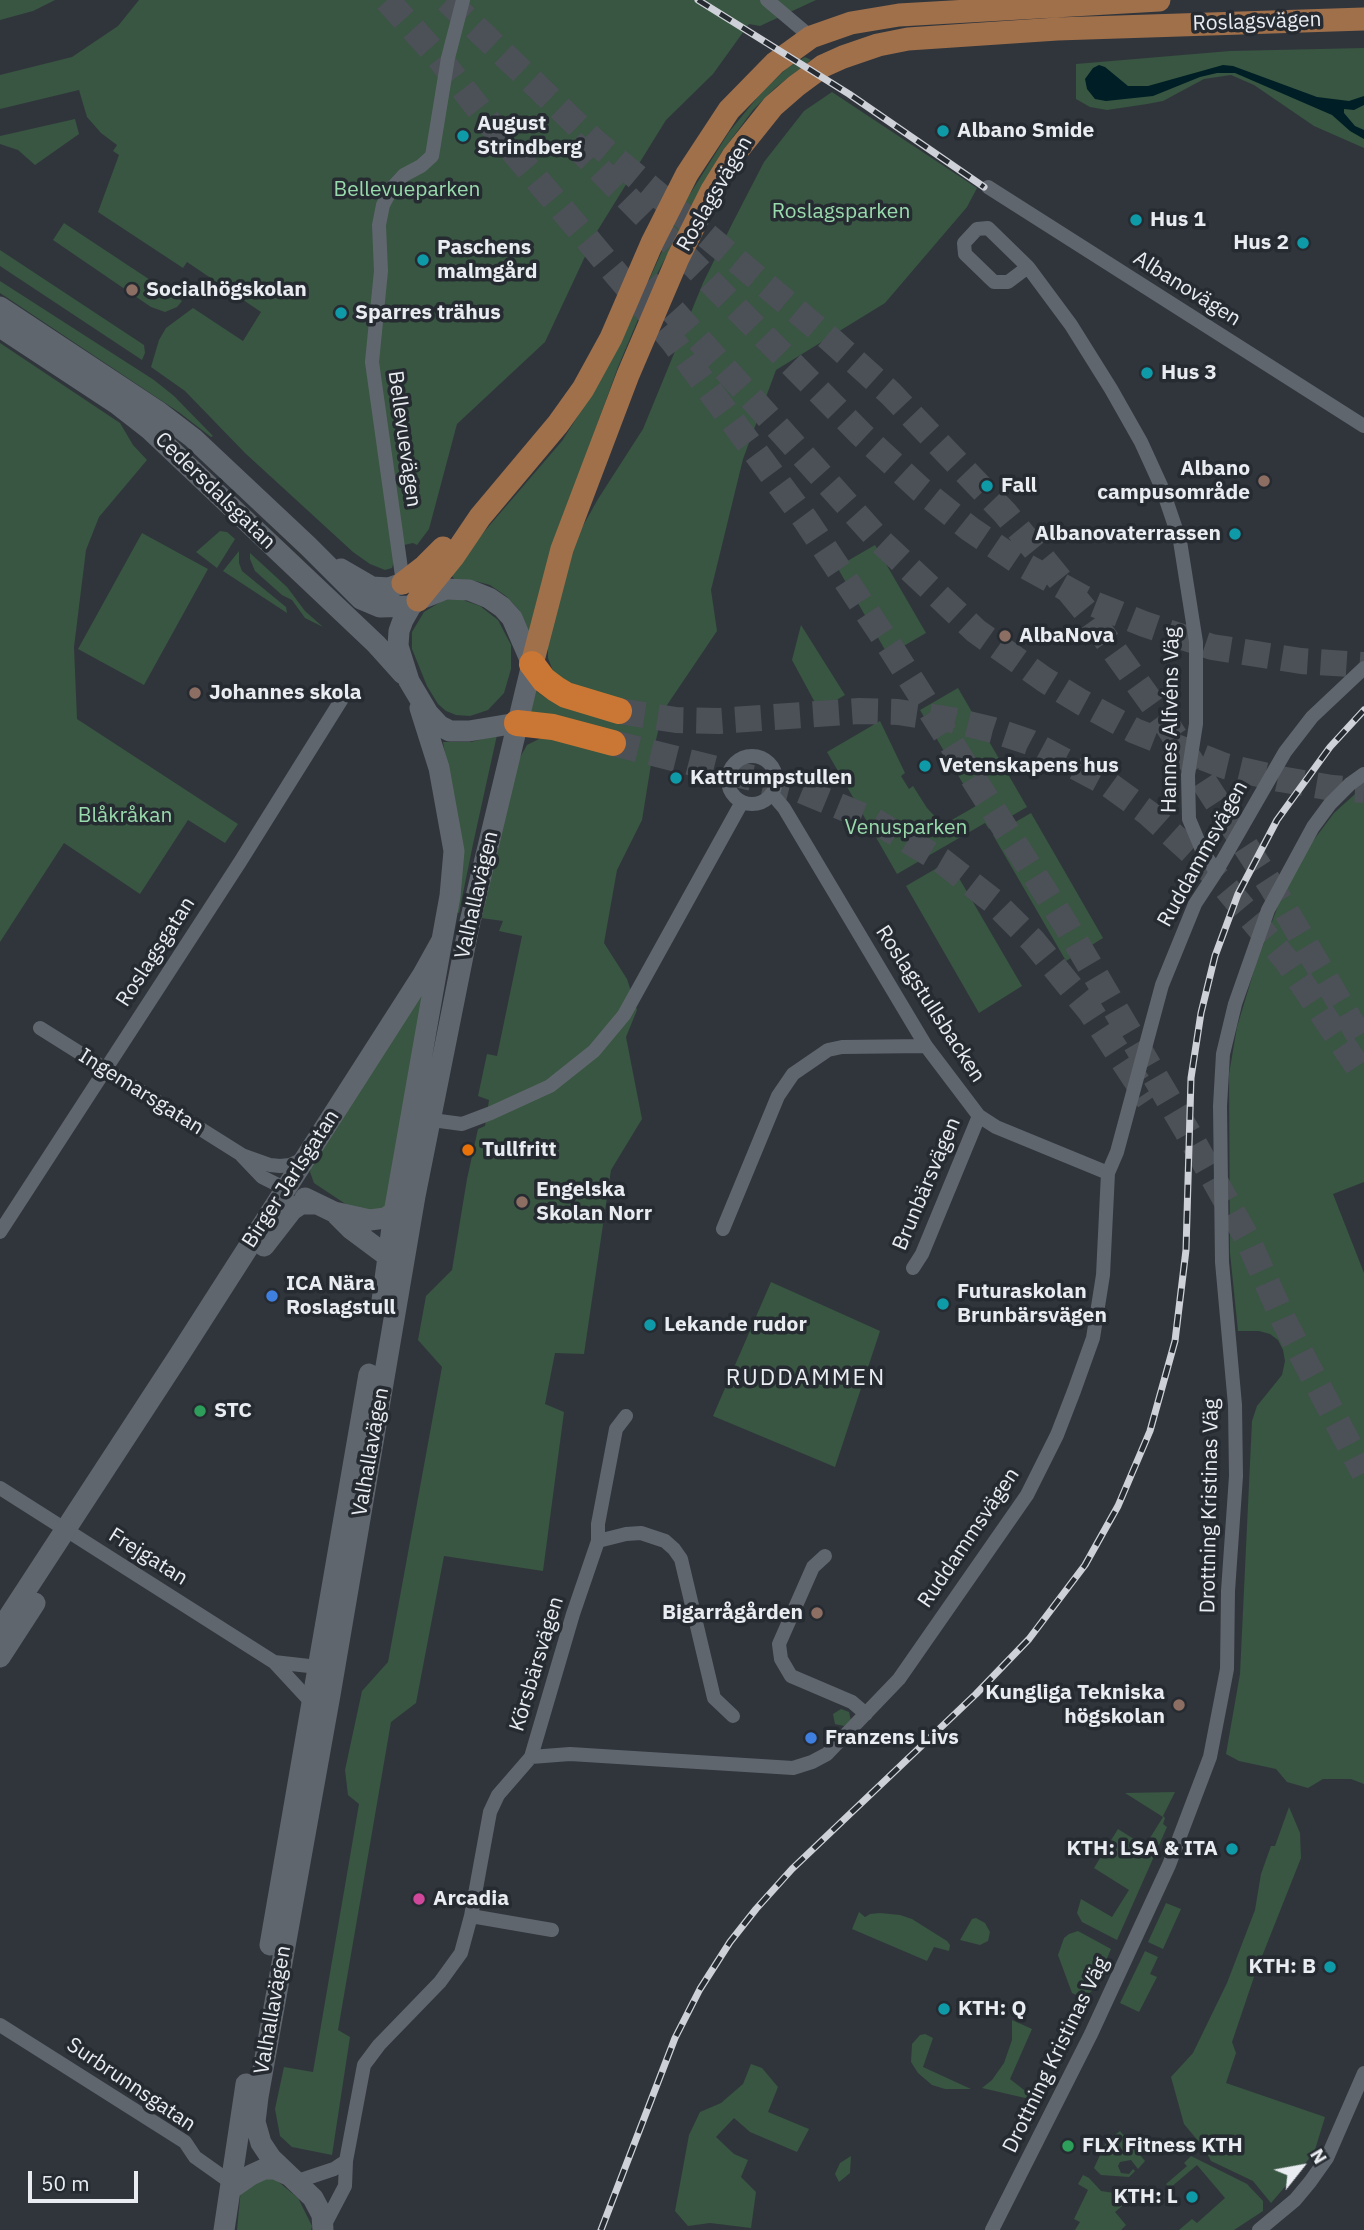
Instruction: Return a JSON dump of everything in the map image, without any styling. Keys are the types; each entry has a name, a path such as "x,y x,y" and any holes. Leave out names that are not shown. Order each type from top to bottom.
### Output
{"highway":[{"path":"532,664 555,689 607,707"},
{"path":"530,724 602,740"}],"main road":[{"name":"Roslagsvägen","path":"411,596 425,566 450,540 480,517 558,424 583,389 611,338 668,211 710,137 751,86 775,63 811,37 851,23 899,15 1159,0"},
{"name":"Roslagsvägen","path":"532,664 562,549 628,375 678,258 712,190 733,156 773,106 796,86 823,66 843,57 878,45 908,39 1057,29 1364,19"},
{"name":"Cedersdalsgatan","path":"0,307 131,393 193,438 308,546 372,587 411,596"},
{"name":"Cedersdalsgatan","path":"0,327 117,404 149,429 376,645 412,687"},
{"path":"446,589 469,590 489,598 512,618 532,664 530,724 469,731 450,731 440,726 428,713 412,687 398,646 399,632 411,596 446,589"},
{"name":"Birger Jarlsgatan","path":"0,1657 71,1533 284,1188 422,976 442,940 454,852 439,768 412,687"},
{"name":"Valhallavägen","path":"323,2229 322,2215 307,2191 266,2152 257,2134 255,2122 258,2097 415,1196 469,926 530,724"},
{"name":"Valhallavägen","path":"224,2230 317,1665 390,1258 394,1213 442,940"},
{"path":"306,1156 306,1171 325,1208"},
{"name":"Ingemarsgatan","path":"284,1188 325,1208 370,1220 394,1213"},
{"path":"394,1213 415,1196"},
{"name":"Birger Jarlsgatan","path":"0,1630 71,1533 274,1231 292,1210 301,1204 325,1208"},
{"name":"Ingemarsgatan","path":"325,1208 390,1258"},
{"path":"231,2189 264,2169 275,2169 292,2178"}],"street":[{"name":"Bellevuevägen","path":"411,596 372,362 381,271 379,225 383,205 392,188 404,175 432,156 448,58 463,0"},
{"path":"768,0 811,37"},
{"name":"Albanovägen","path":"988,187 1364,426"},
{"name":"Hannes Alfvéns Väg","path":"1028,267 1008,282 995,282 965,254 964,243 977,229 988,229 1028,267 1070,325 1141,442 1163,488 1180,541 1196,642 1196,724 1188,775 1189,819 1202,850 1216,872"},
{"name":"Ruddammsvägen","path":"531,1757 570,1754 793,1768 827,1754 899,1679 1000,1537 1027,1495 1057,1435 1093,1338 1103,1275 1108,1172 1117,1152 1162,985 1195,904 1285,752 1312,718 1364,668"},
{"name":"Roslagsgatan","path":"0,1232 345,694"},
{"name":"Roslagstullsbacken","path":"742,802 731,792 728,778 734,764 747,757 761,758 773,769 775,785 772,794 784,808 926,1046 979,1116 996,1127 1108,1172"},
{"name":"Drottning Kristinas Väg","path":"992,2230 1091,2034 1169,1865 1210,1757 1227,1669 1228,1591 1236,1476 1235,1405 1222,1262 1220,1106 1223,1054 1235,1004 1268,910 1313,827 1350,783 1364,774"},
{"path":"432,1120 462,1124 491,1113 550,1086 594,1051 624,1015 742,802 756,804 772,794"},
{"name":"Ingemarsgatan","path":"40,1028 242,1155 280,1166 290,1165 306,1156"},
{"path":"723,1229 778,1096 793,1074 818,1055 842,1047 926,1046"},
{"name":"Brunbärsvägen","path":"913,1268 922,1254 979,1116"},
{"name":"Ingemarsgatan","path":"242,1155 262,1177 284,1188"},
{"name":"Körsbärsvägen","path":"323,2229 345,2186 346,2161 364,2065 379,2045 452,1968 461,1953 471,1916 490,1812 498,1795 531,1757 561,1652 598,1541 598,1524 616,1429 626,1416"},
{"name":"Frejgatan","path":"0,1488 274,1662 311,1702"},
{"path":"598,1541 641,1533 665,1541 674,1549 681,1559 714,1698 733,1716"},
{"path":"825,1556 813,1567 779,1644 781,1660 791,1676 852,1702 866,1714"},
{"name":"Frejgatan","path":"274,1662 309,1667 317,1665"},
{"path":"471,1916 552,1930"},
{"name":"Surbrunnsgatan","path":"0,2025 185,2142 195,2157 226,2179 231,2189"},
{"path":"1259,2230 1295,2200 1310,2182 1326,2158 1364,2073"},
{"path":"292,2178 334,2169 346,2161"}],"green space":[{"path":"0,0 55,0 33,11 0,20"},
{"name":"Bellevueparken","path":"139,0 816,0 760,26 749,24 713,74 666,120 596,233 545,342 457,424 429,529 417,545 404,545 396,554 392,568 385,570 370,564 353,552 245,453 185,391 151,367 159,340 166,328 193,308 243,341 261,312 187,262 183,268 98,212 119,155 113,151 117,145 101,133 87,117 79,90 0,109 0,75 72,57 118,26"},
{"path":"1364,48 1364,148 1314,126 1254,85 1231,75 1204,79 1163,101 1147,104 1107,110 1090,107 1076,99 1076,64 1230,51"},
{"path":"805,57 811,60 775,88 753,110 721,153 658,272 618,367 573,492 530,633 519,610 506,596 490,585 454,579 453,568 562,441 581,411 624,335 683,205 729,132 761,93 787,68"},
{"name":"Roslagsparken","path":"832,92 977,188 967,207 885,303 776,370 743,459 711,590 717,631 663,711 642,820 617,870 604,943 627,979 637,1010 626,1037 642,1119 611,1170 584,1354 555,1353 545,1404 564,1412 543,1571 444,1556 416,1703 391,1722 338,2030 350,2037 332,2155 292,2147 280,2136 275,2109 284,2067 313,2072 359,1804 348,1795 345,1770 362,1691 388,1662 442,1367 418,1340 426,1296 452,1270 467,1179 478,1129 485,1126 489,1100 478,1096 487,1054 497,1056 522,936 499,931 503,921 481,918 519,759 527,745 541,738 530,715 536,691 551,701 553,671 548,658 548,643 574,542 643,429 703,283 764,162 804,111"},
{"path":"75,119 79,134 35,165 18,150 0,144 0,136"},
{"path":"64,223 182,301 177,307 165,312 151,307 53,240"},
{"path":"0,250 144,345 142,360 0,266"},
{"path":"0,281 154,380 174,396 213,436 0,293"},
{"name":"Blåkråkan","path":"0,343 120,423 133,445 147,460 99,517 86,550 74,647 77,719 238,824 225,843 188,820 140,894 64,843 0,942"},
{"path":"220,531 227,532 235,539 217,568 196,552"},
{"path":"142,533 208,569 144,685 78,649"},
{"path":"875,545 926,633 888,655 837,567"},
{"path":"239,551 242,571 286,607 287,613 223,571"},
{"path":"250,553 287,587 305,611 323,627 305,618 292,600 282,595 255,571"},
{"path":"452,599 480,606 498,620 511,645 511,669 504,693 488,710 470,716 456,715 438,704 427,686 412,649 412,632 424,612 442,601"},
{"path":"801,625 845,695 819,710 792,660"},
{"name":"Venusparken","path":"958,688 1027,807 989,829 985,823 897,874 827,752 880,721 905,773 901,776 909,789 913,786 927,808 943,825 976,806 920,710"},
{"path":"497,735 459,913 456,912 448,770 443,742 471,742"},
{"path":"1364,786 1364,1182 1333,1194 1364,1273 1364,1784 1351,1779 1323,1779 1308,1788 1287,1782 1276,1769 1239,1761 1226,1754 1240,1674 1252,1421 1257,1406 1282,1375 1285,1361 1278,1340 1270,1334 1238,1331 1230,1253 1229,1074 1237,1027 1256,964 1279,903 1307,849 1334,813"},
{"path":"1031,813 1103,938 1066,961 993,835"},
{"path":"949,861 1022,986 979,1013 906,886"},
{"path":"420,997 423,998 385,1208 379,1212 350,1207 314,1183 310,1172 311,1165"},
{"path":"771,1282 880,1331 835,1467 713,1416"},
{"path":"841,1709 849,1712 851,1721 844,1726 835,1724 833,1714"},
{"path":"1175,1792 1163,1816 1165,1818 1163,1824 1167,1827 1117,1940 1082,1922 1077,1913 1081,1899 1112,1917 1129,1890 1094,1868 1118,1829 1145,1846 1163,1817 1125,1793"},
{"path":"1289,1807 1300,1833 1301,1858 1255,1974 1232,2042 1236,2053 1226,2083 1325,2117 1314,2153 1271,2203 1253,2181 1211,2161 1184,2124 1171,2077 1193,2053 1227,1983 1255,1910 1261,1874 1271,1846 1275,1846"},
{"path":"1166,1903 1181,1909 1163,1949 1148,1942"},
{"path":"859,1912 865,1917 880,1913 912,1919 947,1941 950,1945 949,1951 934,1947 927,1961 852,1929"},
{"path":"976,1918 985,1923 990,1932 988,1941 980,1945 960,1940 972,1919"},
{"path":"1078,1931 1111,1949 1094,1989 1085,1997 1072,1993 1058,1955 1064,1938"},
{"path":"1145,1951 1158,1957 1150,1974 1157,1977 1139,2012 1120,2003"},
{"path":"1012,2020 1032,2029 1010,2079 1038,2101 982,2088 992,2080 1004,2063 1012,2040"},
{"path":"920,2035 933,2038 923,2067 971,2089 945,2089 932,2085 918,2073 911,2062 912,2044"},
{"path":"751,2064 762,2068 778,2087 768,2112 809,2129 797,2152 750,2132 734,2118 716,2137 734,2154 748,2160 741,2177 756,2192 751,2228 710,2223 688,2226 675,2211 689,2135 700,2112 721,2103 743,2084"},
{"path":"1120,2131 1145,2161 1138,2169 1131,2160 1120,2162 1118,2166 1121,2173 1129,2174 1133,2169 1135,2171 1129,2177 1101,2175 1094,2168 1106,2142"},
{"path":"851,2156 850,2173 839,2182 835,2174 840,2163"},
{"path":"1191,2156 1247,2184 1263,2201 1263,2211 1234,2230 1179,2230 1192,2219 1197,2223 1225,2198 1197,2165 1170,2188 1166,2184 1187,2166 1184,2163"},
{"path":"1083,2175 1101,2191 1134,2196 1115,2212 1126,2225 1121,2230 1075,2230 1080,2222 1074,2219 1088,2190 1078,2184"},
{"path":"256,2177 275,2179 298,2198 312,2226 311,2230 237,2230 241,2188"}],"water":[{"path":"1099,65 1128,86 1148,86 1223,65 1233,66 1317,97 1349,101 1364,96 1364,105 1354,110 1344,109 1344,113 1355,126 1364,130 1364,139 1332,115 1235,73 1200,77 1153,96 1106,101 1095,99 1087,89 1085,79 1093,68"}],"tunnel":[{"path":"387,0 439,58 496,131 673,341 805,519 891,648 1066,925 1187,1131 1247,1238 1285,1323 1364,1473"},
{"path":"447,0 594,141 830,339 890,393 1005,513 1088,614 1164,720 1272,887 1364,1044"},
{"path":"572,142 861,434 920,489 970,529 1022,564 1094,604 1212,647 1301,661 1364,665"},
{"path":"647,282 879,540 976,631 1045,680 1135,731 1225,766 1332,788 1364,790"},
{"path":"619,711 676,720 719,721 859,711 898,712 952,720 1029,742 1108,784 1148,813 1198,858 1287,961 1364,1076"},
{"path":"613,743 800,790 873,820 942,861 993,901 1033,941 1091,1012 1149,1100"}],"railway":[{"path":"698,0 849,94 984,187"},
{"path":"601,2230 675,2038 700,1989 730,1942 792,1869 976,1694 1029,1639 1085,1565 1118,1506 1150,1431 1175,1341 1186,1250 1191,1078 1201,1013 1215,956 1238,894 1277,820 1330,747 1364,710"}],"place":[{"name":"Albano Smide","path":"943,131"},
{"name":"August Strindberg","path":"463,136"},
{"name":"Hus 1","path":"1136,220"},
{"name":"Hus 2","path":"1303,243"},
{"name":"Paschens malmgård","path":"423,260"},
{"name":"Socialhögskolan","path":"132,290"},
{"name":"Sparres trähus","path":"341,313"},
{"name":"Hus 3","path":"1147,373"},
{"name":"Albano campusområde","path":"1264,481"},
{"name":"Fall","path":"987,486"},
{"name":"Albanovaterrassen","path":"1235,534"},
{"name":"AlbaNova","path":"1005,636"},
{"name":"Johannes skola","path":"195,693"},
{"name":"Vetenskapens hus","path":"925,766"},
{"name":"Kattrumpstullen","path":"676,778"},
{"name":"Tullfritt","path":"468,1150"},
{"name":"Engelska Skolan Norr","path":"522,1202"},
{"name":"ICA Nära Roslagstull","path":"272,1296"},
{"name":"Futuraskolan Brunbärsvägen","path":"943,1304"},
{"name":"Lekande rudor","path":"650,1325"},
{"name":"STC","path":"200,1411"},
{"name":"Bigarrågården","path":"817,1613"},
{"name":"Kungliga Tekniska högskolan","path":"1179,1705"},
{"name":"Franzens Livs","path":"811,1738"},
{"name":"KTH: LSA & ITA","path":"1232,1849"},
{"name":"Arcadia","path":"419,1899"},
{"name":"KTH: B","path":"1330,1967"},
{"name":"KTH: Q","path":"944,2009"},
{"name":"FLX Fitness KTH","path":"1068,2146"},
{"name":"KTH: L","path":"1192,2197"}],"district":[{"name":"RUDDAMMEN","path":"806,1378"}]}
